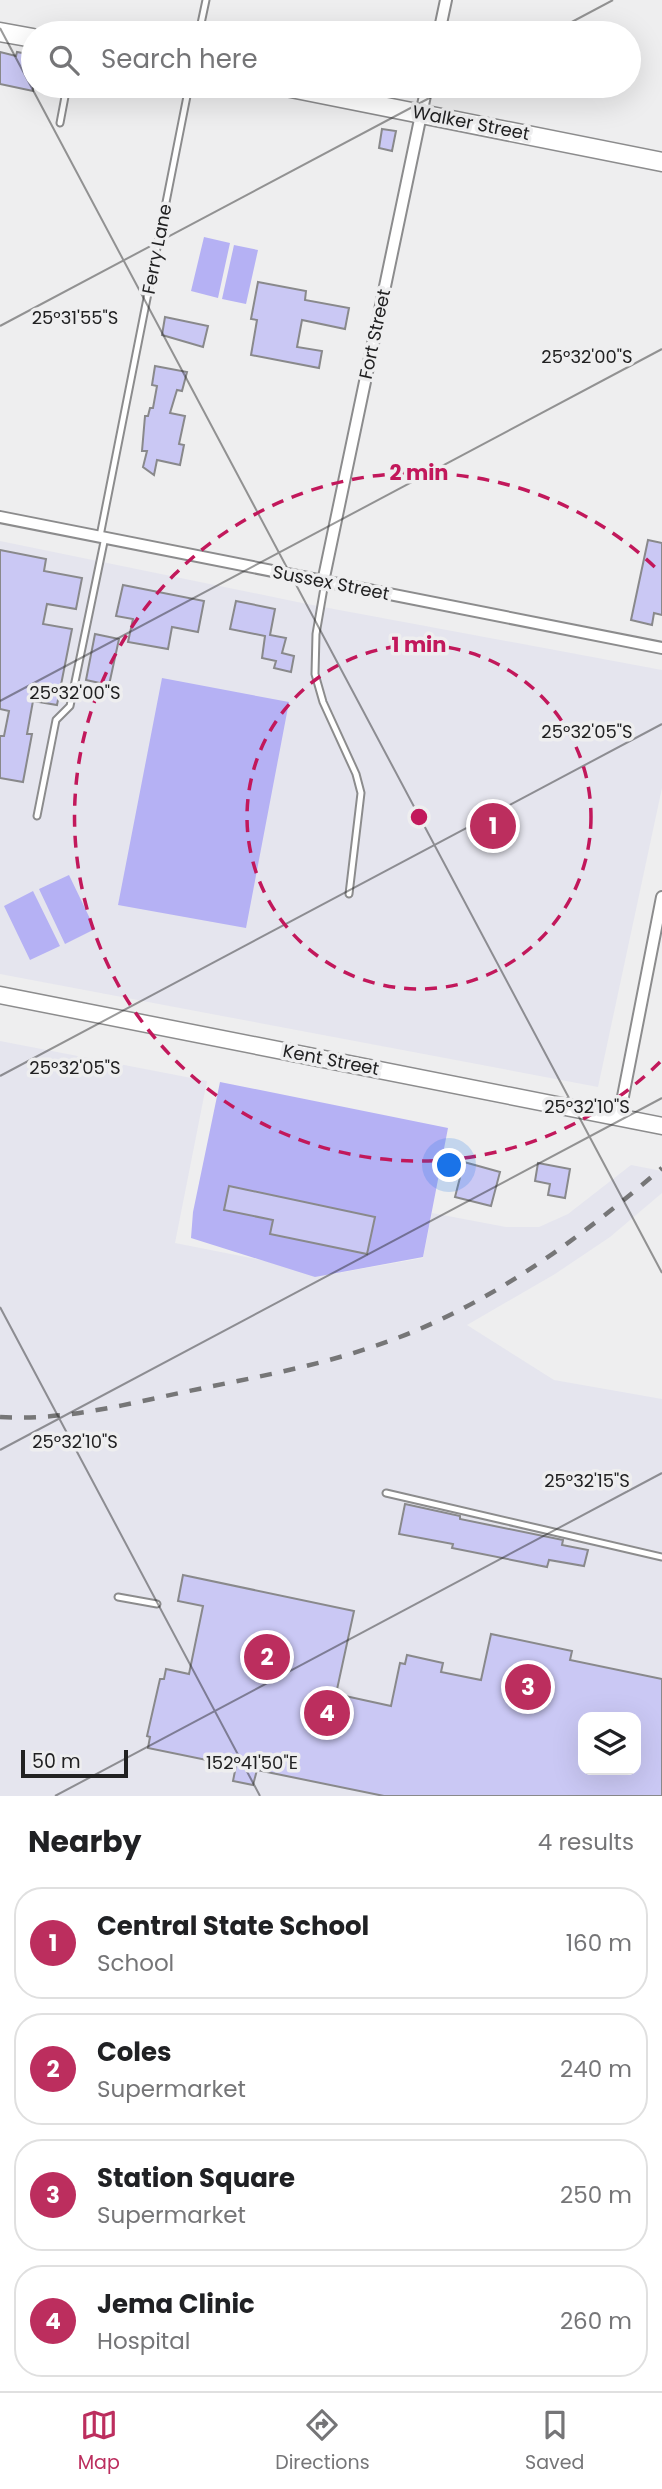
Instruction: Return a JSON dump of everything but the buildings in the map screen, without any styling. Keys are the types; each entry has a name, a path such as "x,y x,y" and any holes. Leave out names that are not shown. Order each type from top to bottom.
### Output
{"main road":[{"path":"0,32 21,36"},
{"name":"Walker Street","path":"343,98 662,162"},
{"name":"Kent Street","path":"0,995 662,1126"}],"street":[{"path":"442,21 446,0"},
{"name":"Fort Street","path":"324,582 424,98"},
{"name":"Sussex Street","path":"0,517 662,648"},
{"path":"619,1118 662,897"}],"lane":[{"path":"202,21 206,0"},
{"path":"60,123 65,98"},
{"name":"Ferry Lane","path":"37,816 55,720 70,706 187,98"},
{"path":"324,582 316,634 315,674 323,702 356,774 361,793 349,894"},
{"path":"386,1493 662,1558"},
{"path":"118,1597 157,1605"}],"shaded area":[{"path":"204,237 230,243 218,298 191,291"},
{"path":"234,245 258,250 246,304 222,299"},
{"path":"0,541 307,604 662,670 662,788 598,1087 0,974"},
{"path":"162,678 289,702 246,928 118,905"},
{"path":"69,875 95,929 65,944 39,889"},
{"path":"33,891 60,946 30,960 4,906"},
{"path":"0,1041 207,1081 175,1243 276,1263 333,1274 423,1258 432,1213 506,1227 539,1227 568,1214 631,1165 662,1171 662,1193 610,1237 555,1274 467,1325 554,1380 662,1399 662,1796 0,1796"},
{"path":"220,1082 448,1128 423,1257 315,1277 191,1238 193,1212"}],"railway":[{"path":"0,1417 72,1414 119,1406 282,1372 375,1346 415,1331 491,1293 527,1271 596,1222 662,1168"}],"place":[{"name":"Central State School","path":"493,826"},
{"name":"Coles","path":"267,1657"},
{"name":"Station Square","path":"528,1687"},
{"name":"Jema Clinic","path":"327,1713"}]}
